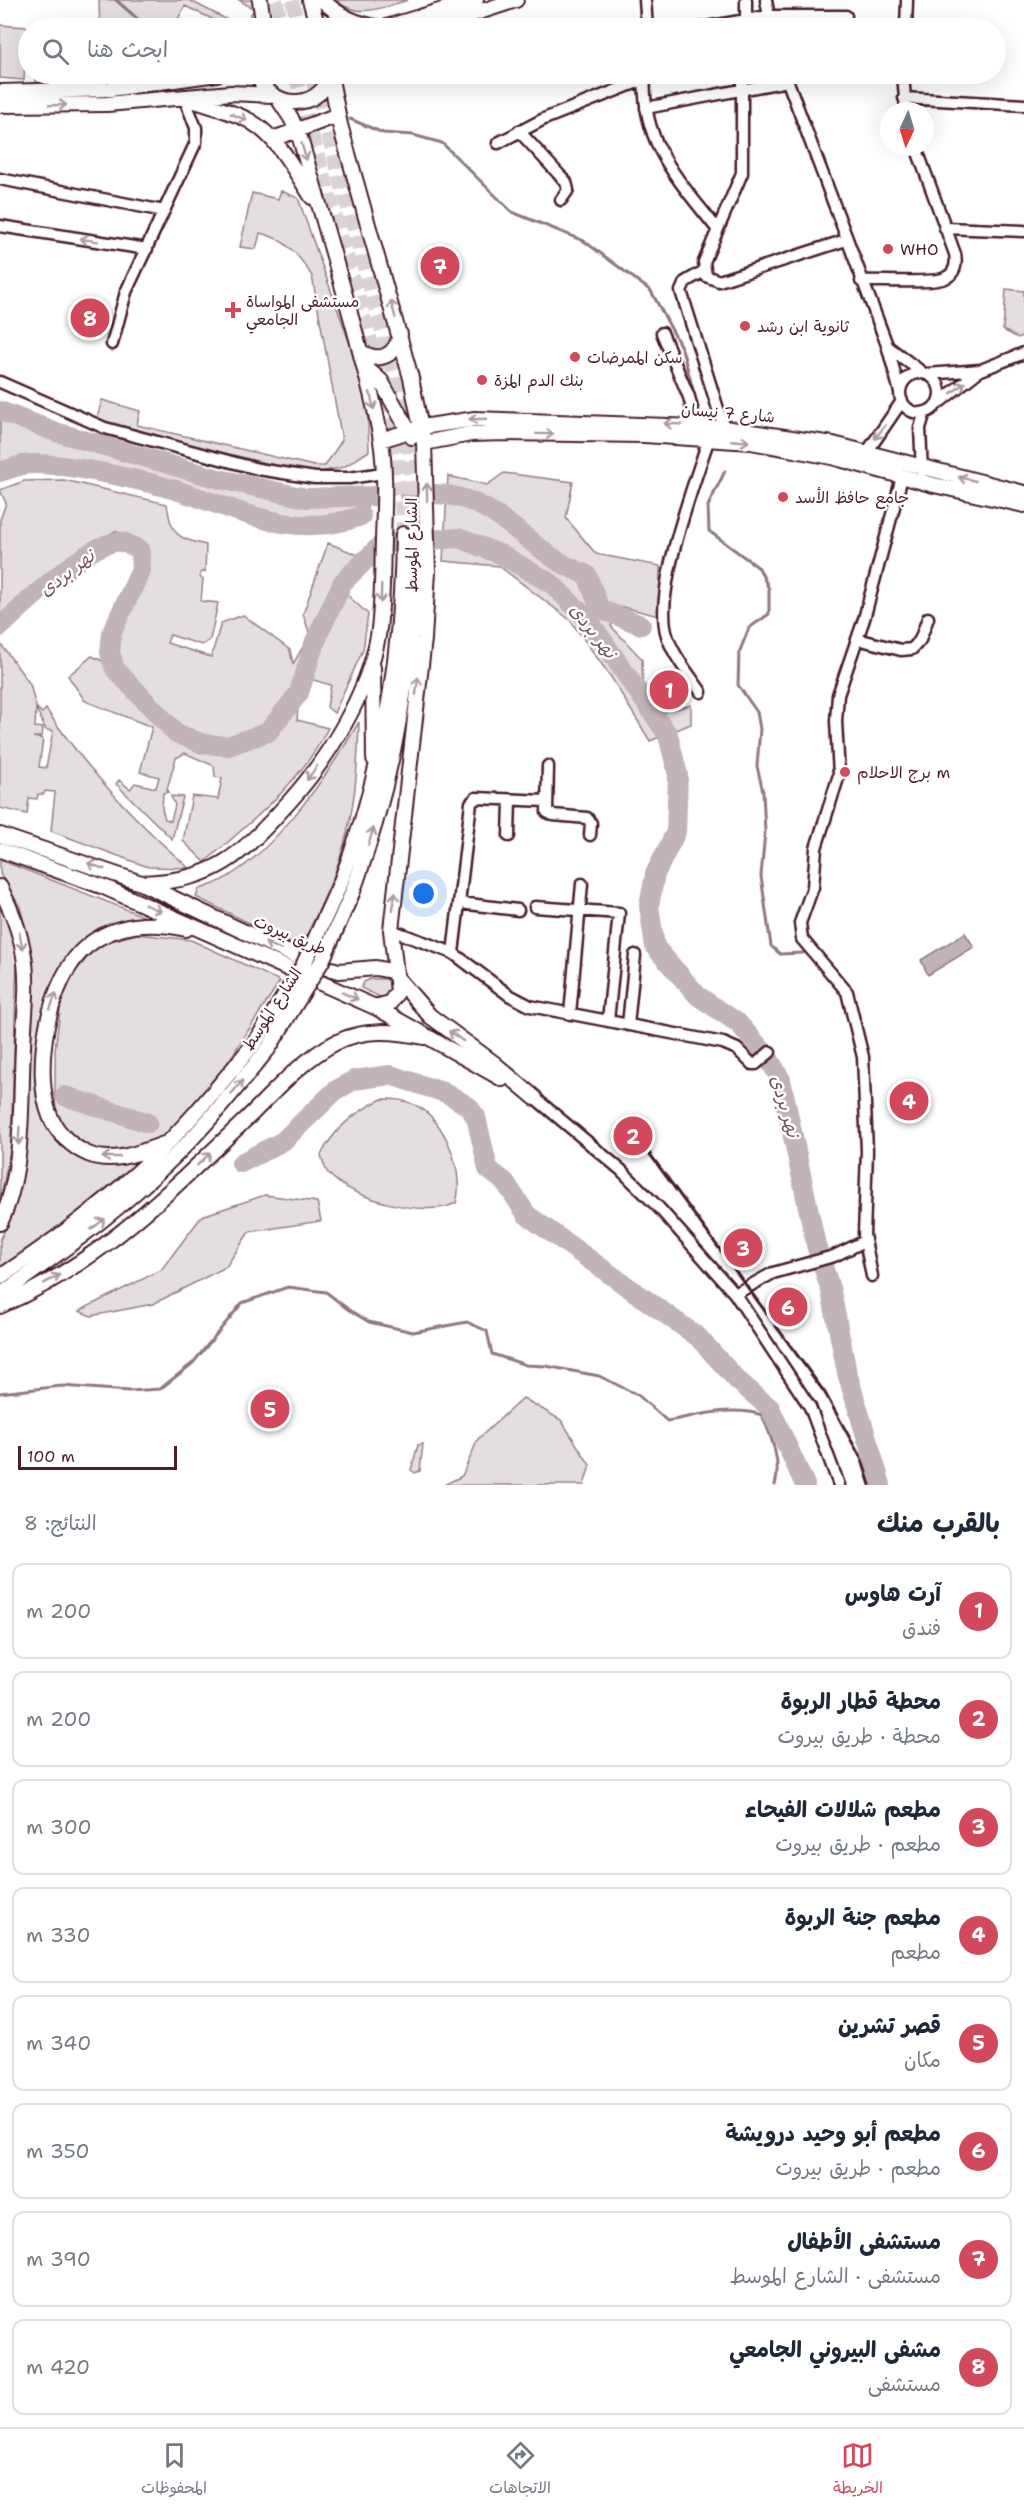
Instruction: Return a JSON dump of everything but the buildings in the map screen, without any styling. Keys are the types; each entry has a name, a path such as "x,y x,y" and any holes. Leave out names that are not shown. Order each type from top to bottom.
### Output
{"main road":[{"path":"260,0 263,18"},
{"path":"310,0 315,18"},
{"path":"322,0 344,18"},
{"path":"414,18 474,0"},
{"path":"461,18 516,0"},
{"path":"0,92 110,89 146,84"},
{"name":"الشارع الموسط","path":"141,884 172,882 205,874 225,863 262,831 312,775 354,704 373,656 380,618 383,473 381,440 360,351 296,129 264,84"},
{"path":"0,105 107,104 231,93 296,103 313,98 324,84"},
{"name":"الشارع الموسط","path":"0,1295 101,1222 196,1134 309,984 386,785 409,708 427,606 428,543 424,443 416,429 400,334 338,115 332,84"},
{"path":"184,97 242,117 273,139 320,209"},
{"path":"273,139 338,115"},
{"path":"360,351 371,357 385,356 396,347 400,334"},
{"path":"364,366 381,381 416,429"},
{"name":"شارع 7 نيسان","path":"381,440 416,429 481,419 724,428 800,437 1024,505"},
{"name":"شارع 7 نيسان","path":"424,443 487,434 709,438 864,458 902,477 921,475 1024,493"},
{"name":"الشارع الموسط","path":"346,888 390,710 398,655 409,534 413,618 409,708 391,930 398,991 390,1003 375,1007"},
{"path":"373,656 374,778"},
{"name":"طريق بيروت","path":"0,835 141,884 312,964 339,970 384,968 395,975 430,1016 495,1064 535,1098"},
{"name":"طريق بيروت","path":"0,850 104,887 375,1007 434,1038 535,1098"},
{"path":"0,887 17,922 24,958 25,997 18,1151 12,1185 0,1223"},
{"path":"167,1143 131,1155 109,1158 89,1154 69,1143 50,1117 46,1100 44,1060 50,1011 59,984 76,957 87,945 108,933 149,924 171,926 222,938"},
{"path":"0,1306 58,1276 105,1247 135,1223 298,1070 335,1043 375,1032 397,1032 434,1038"},
{"name":"الشارع الموسط","path":"0,1277 77,1223 123,1185 262,1045"}],"street":[{"path":"645,0 646,18"},
{"path":"746,0 746,18"},
{"path":"766,0 768,16"},
{"path":"906,18 907,0"},
{"path":"762,18 768,16 846,16"},
{"path":"498,143 519,131 626,84"},
{"path":"645,84 646,108 651,134 663,159 717,229"},
{"path":"724,428 681,291 685,282 704,271 717,229 737,189 742,173 744,157 741,84"},
{"path":"646,108 741,92 766,84"},
{"path":"790,84 861,281 887,345 901,397 911,411 925,412"},
{"path":"903,84 905,102"},
{"path":"112,344 124,299 197,137 195,123 184,97"},
{"path":"904,98 1024,105"},
{"path":"519,131 566,182 568,190 561,201"},
{"path":"861,281 938,281 953,272 956,259 919,156"},
{"path":"0,180 164,211"},
{"path":"0,226 147,249"},
{"path":"945,228 1024,231"},
{"path":"704,271 709,279 719,282 846,240"},
{"path":"662,333 688,398 696,426"},
{"path":"887,345 925,374 939,388 935,405"},
{"path":"921,475 920,428 925,412 981,370 1024,353"},
{"path":"864,458 901,397 907,378 925,374 981,370"},
{"path":"0,382 105,428 258,469 315,478 349,478 383,473"},
{"path":"700,692 669,642 665,621 671,566 709,438"},
{"path":"872,1276 865,1240 867,1151 863,1057 847,992 802,939 799,931 813,887 816,848 839,775 836,721 838,695 857,639 902,477"},
{"path":"857,639 901,650 912,649 920,640 928,618"},
{"path":"548,766 545,809 549,814 587,818 591,823 590,835"},
{"path":"453,953 471,803 476,798 545,801"},
{"path":"509,836 510,800"},
{"path":"570,1014 582,884"},
{"path":"460,903 518,910"},
{"path":"535,907 619,913 608,1021"},
{"path":"391,930 453,953 521,1002 570,1014 723,1043 736,1049 752,1064 756,1064 770,1052"},
{"path":"628,1025 635,956"},
{"name":"طريق بيروت","path":"535,1098 621,1170 660,1209 735,1294 810,1407 839,1485"},
{"path":"735,1294 772,1273 834,1256 865,1240"}],"shaded area":[{"path":"99,0 189,0 224,18 210,18 185,6 179,18 100,18"},
{"path":"239,0 254,0 256,11 254,18 249,18 254,9"},
{"path":"336,0 408,0 362,11 344,6"},
{"path":"0,25 18,26 18,80 0,78"},
{"path":"281,191 298,198 367,392 369,451 344,467 311,474 96,422 102,400 140,411 137,425 314,466 325,466 342,440 312,276 290,248 277,239 260,233 256,249 240,247 252,193 278,199"},
{"path":"1006,289 1024,291 1024,336 1018,338 1003,330"},
{"path":"0,418 55,437 216,484 307,502 367,503 367,508 332,523 277,522 190,492 51,463 19,464 0,471"},
{"path":"504,473 573,482 566,518 596,554 660,566 659,616 623,607 611,626 642,659 643,686 661,713 691,705 691,724 650,741 611,677 570,620 499,566 443,561 448,476 487,485"},
{"path":"64,480 167,504 173,529 177,534 206,545 205,572 201,572 200,578 203,579 201,601 218,603 210,640 202,645 170,635 167,643 211,657 221,623 243,615 290,650 293,664 310,635 303,614 328,543 361,556 340,578 296,679 299,693 297,720 328,728 317,748 289,784 257,817 205,862 183,841 192,796 218,799 222,778 215,777 214,766 185,753 176,758 167,789 169,792 163,793 162,809 165,819 171,821 175,805 171,796 183,797 172,839 116,784 119,780 130,789 135,783 156,788 159,777 140,772 152,727 85,701 68,676 92,656 117,668 114,649 115,636 139,586 146,561 144,550 137,541 115,531 91,545 0,617 0,520 6,503 0,490 24,481"},
{"path":"345,593 368,614 363,650 334,713 327,707 331,685 310,679"},
{"path":"0,643 30,684 36,707 42,713 46,709 78,753 112,793 189,868 148,867 51,831 55,792 45,791 44,794 38,794 37,799 29,798 27,814 0,808","holes":["36,708 46,730 53,731 46,768 39,767 43,739 33,737 42,737 43,728 35,727"]},
{"path":"359,722 354,792 343,848 327,892 300,948 196,897 199,889 222,880 246,864 269,844 311,794"},
{"path":"0,860 146,917 110,925 81,946 47,1011 45,1114 102,1164 122,1164 140,1160 80,1210 0,1270 0,1240 9,1222 21,1176 27,1118 33,957 20,907 0,874"},
{"path":"0,909 8,922 17,956 11,1145 0,1202"},
{"path":"965,933 974,947 928,975 921,960"},
{"path":"137,934 191,940 280,981 221,1073 167,1134 153,1143 111,1154 88,1148 67,1130 59,1118 55,1105 55,1050 61,1003 70,978 94,950 107,942"},
{"path":"370,979 386,979 391,984 387,995 380,997 361,988 364,982"},
{"path":"382,1099 401,1100 415,1105 429,1114 437,1124 445,1136 455,1164 458,1178 456,1203 426,1209 388,1203 352,1190 328,1173 321,1155 332,1137 355,1115"},
{"path":"265,1195 317,1202 321,1221 249,1232 226,1267 153,1304 91,1316 79,1311 161,1270 202,1216"},
{"path":"523,1398 561,1420 590,1465 584,1485 444,1485 462,1476 478,1439"},
{"path":"423,1444 420,1471 415,1473 411,1470 418,1445"}],"waterway":[{"path":"116,0 137,18"},
{"path":"350,119 383,133 413,135 442,143 512,212 584,241 651,291 682,349 700,415"},
{"path":"0,411 56,432 219,479 306,498 375,496"},
{"path":"0,472 22,465 37,464 105,473 188,494 252,516 294,524 315,525 361,516"},
{"path":"725,471 708,506 709,531 759,568 769,589 769,614 749,628 739,653 738,685 757,712 760,729 757,766 763,792 765,832 761,876 771,946 780,954 803,953"},
{"path":"429,494 449,495 484,507 558,561 587,575 600,609 641,625"},
{"name":"نهر بردى","path":"0,627 55,578 87,554 115,542 131,545 140,550 141,570 112,632 110,653 115,669 176,733 203,744 228,746 268,732 299,693 315,641 343,582 383,543 459,538 502,555 552,584 589,621 668,735 678,775 676,832 655,874 649,906 655,947 698,996 738,1023 768,1057 781,1080 816,1245 831,1291 847,1373 881,1485"},
{"path":"241,1163 283,1141 335,1091 354,1080 390,1075 446,1093 468,1106 476,1117 488,1169 505,1182 527,1215 698,1337 737,1380 770,1408 805,1485"},
{"path":"65,1096 148,1123"},
{"path":"0,1393 62,1386 129,1391 160,1389 193,1363 242,1303 288,1287 326,1292 369,1322 413,1332 467,1322 487,1331 492,1354 526,1365 546,1366 599,1376 638,1395 667,1421 727,1411 762,1415 776,1458 775,1485"}],"tunnel":[{"path":"276,0 280,18"},
{"path":"292,0 296,18"},
{"path":"298,84 387,397 397,452 403,534"},
{"path":"314,84 399,394 409,451 414,533"}],"railway":[{"path":"633,1131 825,1393 862,1460 870,1485"}],"place":[{"name":"WHO","path":"888,249"},
{"name":"مستشفى الأطفال","path":"440,266"},
{"name":"مستشفى المواساة الجامعي","path":"233,310"},
{"name":"مشفى البيروني الجامعي","path":"90,318"},
{"name":"ثانوية ابن رشد","path":"745,326"},
{"name":"سكن الممرضات","path":"575,357"},
{"name":"بنك الدم المزة","path":"482,380"},
{"name":"جامع حافظ الأسد","path":"783,497"},
{"name":"آرت هاوس","path":"669,690"},
{"name":"برج الاحلام m","path":"845,772"},
{"name":"مطعم جنة الربوة","path":"909,1101"},
{"name":"محطة قطار الربوة","path":"633,1136"},
{"name":"مطعم شلالات الفيحاء","path":"743,1248"},
{"name":"مطعم أبو وحيد درويشة","path":"788,1307"},
{"name":"قصر تشرين","path":"270,1409"}]}
